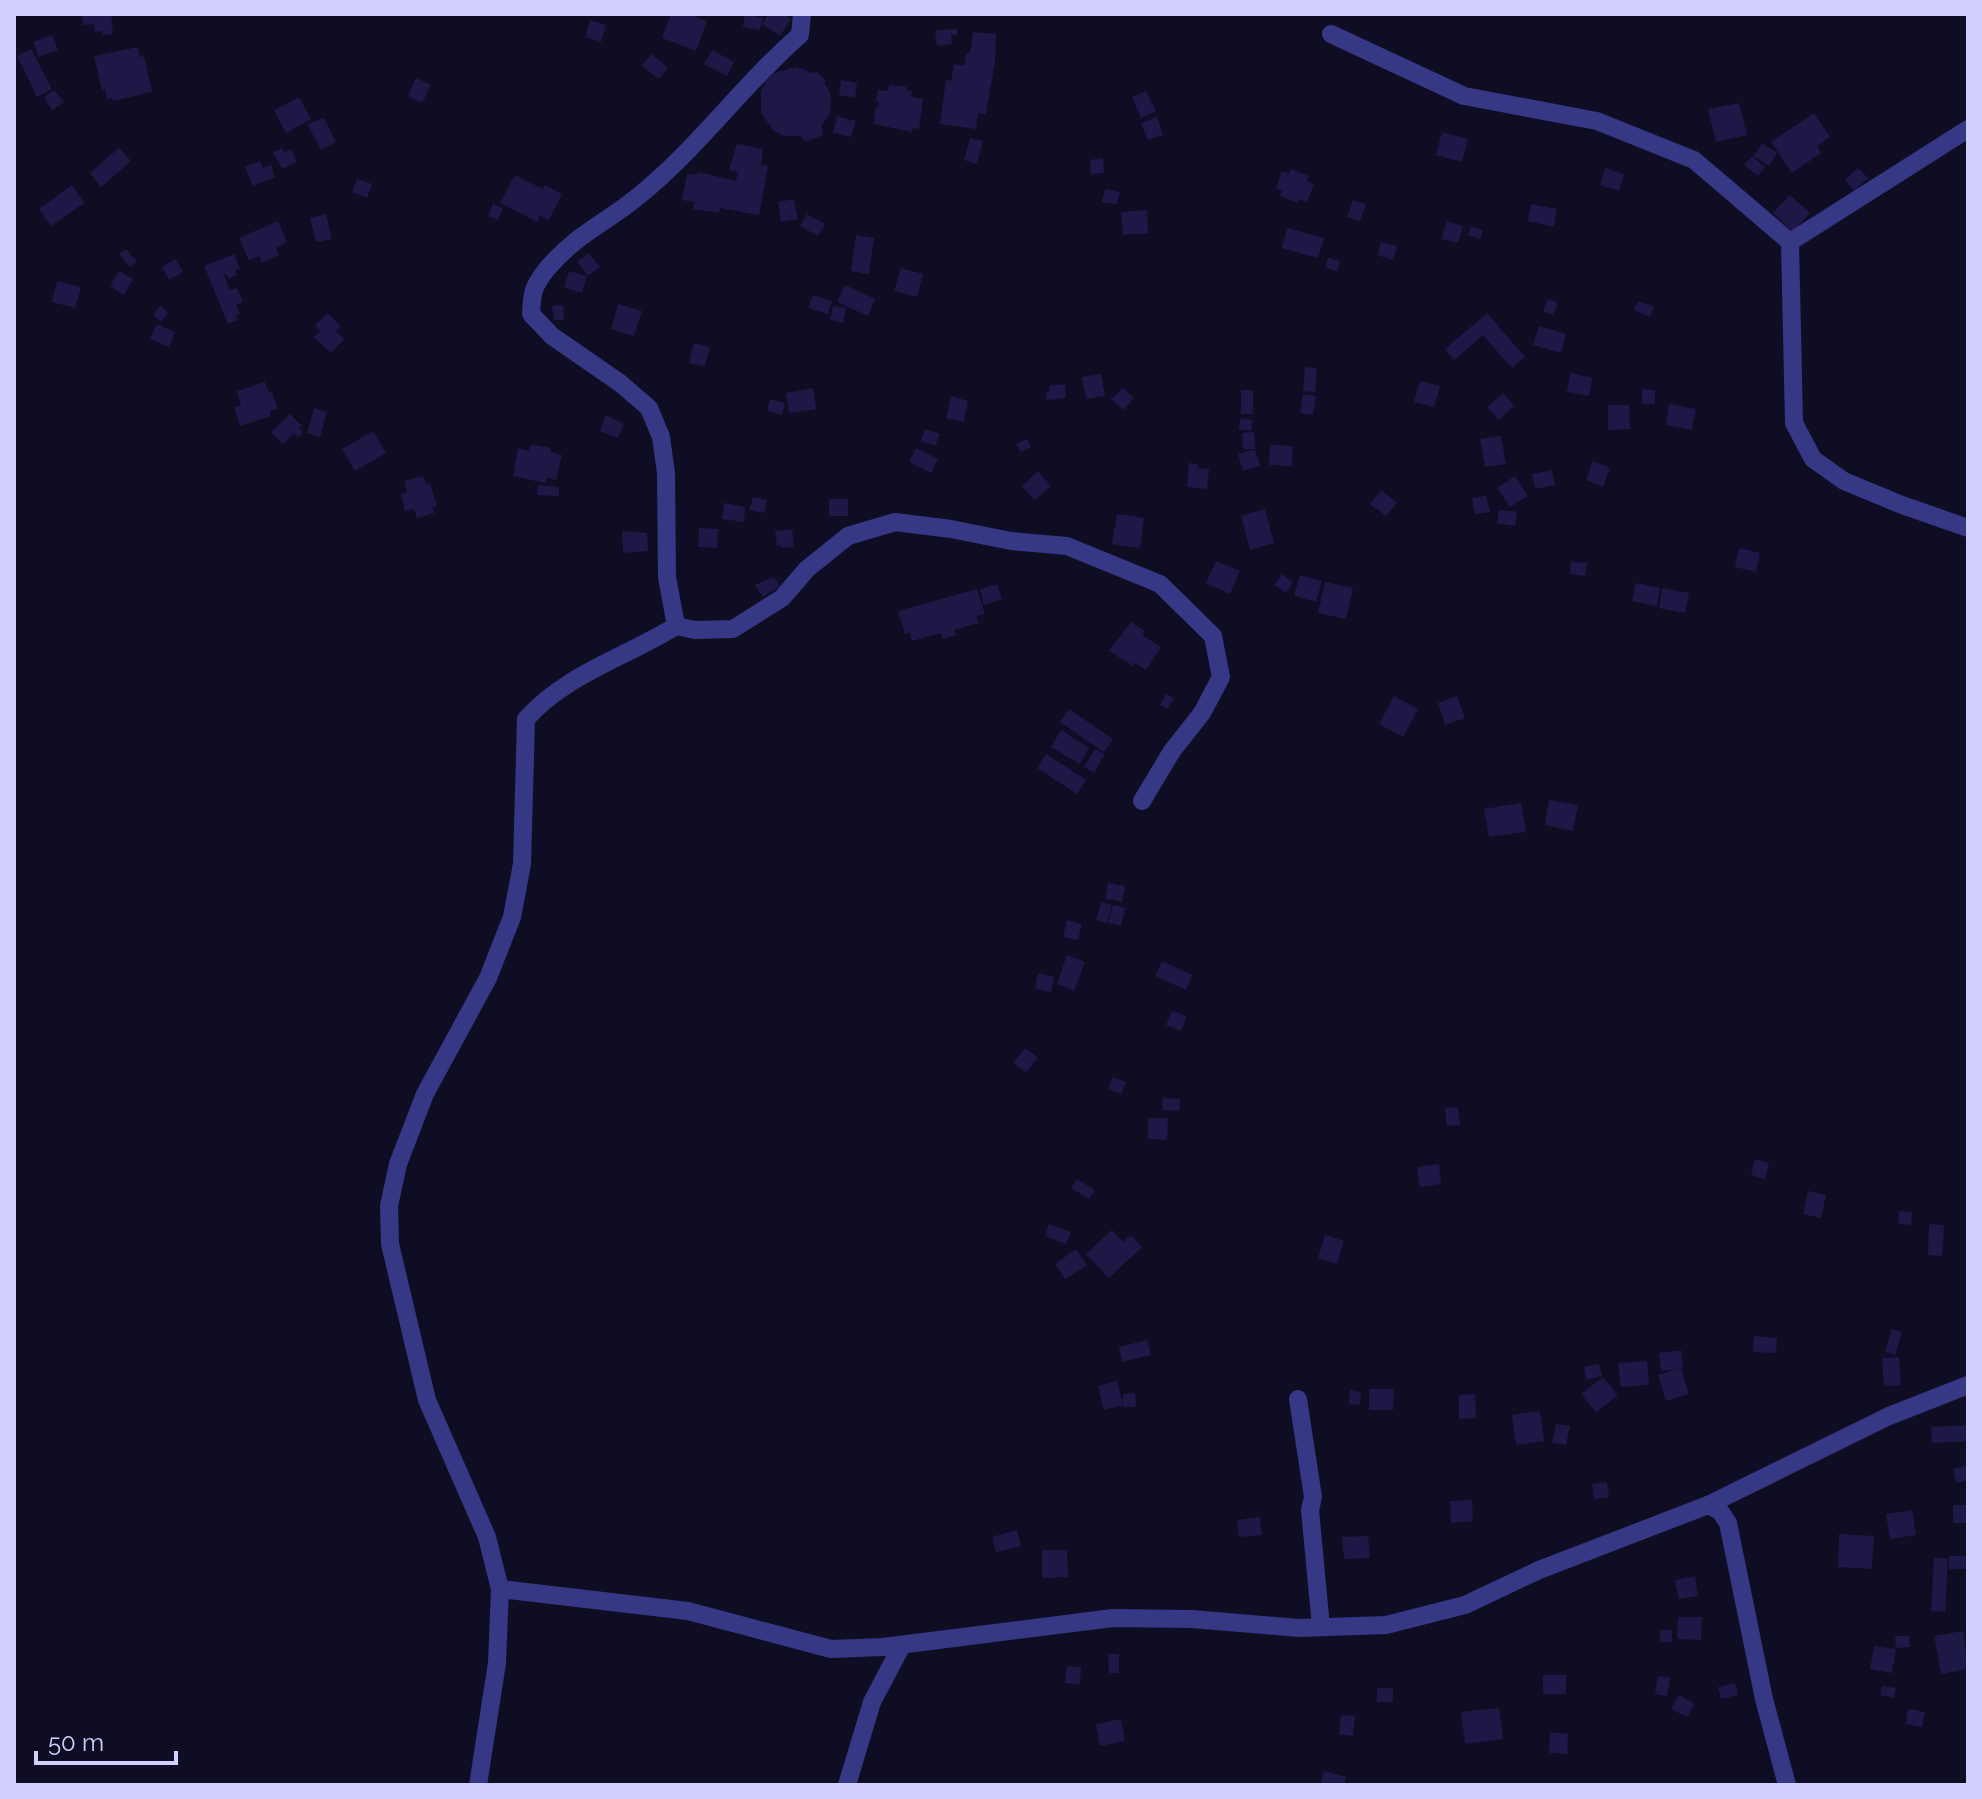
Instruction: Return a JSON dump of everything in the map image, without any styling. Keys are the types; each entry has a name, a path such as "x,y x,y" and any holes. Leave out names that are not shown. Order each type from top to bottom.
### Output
{"street":[{"path":"676,626 667,577 666,473 661,437 649,408 620,383 552,336 531,314 532,289 579,236 636,199 708,130 768,63 800,35 802,14"},
{"path":"1331,34 1464,96 1597,121 1694,160 1790,242 1794,423 1813,459 1844,481 1968,528"},
{"path":"1790,242 1968,129"},
{"path":"478,1785 497,1663 500,1589 487,1537 427,1400 390,1244 389,1206 398,1164 425,1094 488,978 512,917 522,864 526,719 544,699 566,685 676,626 695,630 733,629 782,598 807,569 848,536 895,522 951,529 1011,541 1067,546 1160,584 1213,636 1221,677 1202,713 1172,751 1142,801"},
{"path":"500,1589 688,1611 831,1649 902,1645 1113,1618 1192,1619 1299,1628 1386,1625 1465,1605 1539,1570 1708,1505 1889,1416 1968,1385"},
{"path":"1298,1399 1313,1497 1310,1510 1321,1627"},
{"path":"1708,1505 1720,1511 1728,1523 1764,1699 1787,1785"},
{"path":"847,1785 872,1702 902,1645"}],"building":[{"path":"81,14 111,14 113,34 95,32 94,24 83,25"},
{"path":"671,14 688,14 707,21 696,51 662,38"},
{"path":"745,14 763,18 760,30 743,27"},
{"path":"769,14 783,14 791,19 780,36 762,24"},
{"path":"590,20 606,25 601,42 585,37"},
{"path":"957,29 957,35 951,35 952,44 937,46 935,31"},
{"path":"973,32 996,34 995,62 986,114 978,113 976,129 940,124 946,80 951,81 954,64 964,66 966,53 970,53"},
{"path":"52,35 58,50 39,57 33,42"},
{"path":"138,47 140,57 144,56 152,92 113,101 112,98 107,99 94,56"},
{"path":"31,49 52,89 37,97 17,56"},
{"path":"712,50 734,62 727,76 704,64"},
{"path":"651,54 668,68 659,79 642,66"},
{"path":"796,67 817,72 826,81 824,83 830,92 830,114 821,126 823,135 806,142 800,136 784,136 774,131 761,113 761,91 766,81 774,73"},
{"path":"416,78 431,85 422,103 408,96"},
{"path":"841,80 857,83 855,98 839,95"},
{"path":"889,85 907,87 906,90 912,91 911,97 923,99 919,129 912,128 912,132 874,124 878,90 888,91"},
{"path":"54,90 64,102 52,110 44,97"},
{"path":"1146,91 1156,111 1141,118 1132,97"},
{"path":"299,97 311,119 286,133 274,110"},
{"path":"1739,103 1747,135 1716,142 1708,109"},
{"path":"1814,113 1830,137 1817,146 1821,153 1792,173 1771,142"},
{"path":"837,116 856,121 851,137 833,133"},
{"path":"1157,117 1163,135 1148,140 1141,123"},
{"path":"324,118 336,142 321,150 307,124"},
{"path":"1442,132 1468,139 1462,162 1436,155"},
{"path":"970,138 983,141 977,164 964,160"},
{"path":"1762,143 1777,153 1769,166 1754,156"},
{"path":"737,144 763,149 761,165 768,166 759,215 720,208 719,213 693,209 694,202 682,200 687,174 697,175 698,172 736,181 738,172 729,170"},
{"path":"119,148 131,161 101,187 90,173"},
{"path":"282,148 284,153 291,149 297,162 282,169 273,152"},
{"path":"1752,156 1765,167 1758,176 1744,165"},
{"path":"1103,158 1104,173 1091,174 1090,160"},
{"path":"260,161 263,168 271,165 275,177 253,186 245,167"},
{"path":"1605,168 1624,174 1619,191 1600,185"},
{"path":"1858,168 1868,178 1854,191 1845,180"},
{"path":"1291,169 1309,176 1307,181 1314,184 1307,202 1299,199 1298,203 1280,196 1282,191 1276,188 1282,171 1289,174"},
{"path":"515,175 543,189 545,185 562,194 549,220 540,216 537,222 500,203"},
{"path":"357,179 372,184 367,198 352,192"},
{"path":"72,185 84,203 51,226 39,209"},
{"path":"1105,189 1120,192 1117,204 1102,202"},
{"path":"1790,195 1810,213 1793,232 1773,213"},
{"path":"794,199 798,219 781,222 778,202"},
{"path":"1353,200 1366,204 1360,221 1347,217"},
{"path":"493,204 503,208 498,220 488,216"},
{"path":"1531,204 1557,209 1554,227 1528,221"},
{"path":"1147,210 1148,233 1123,235 1121,212"},
{"path":"326,214 332,239 316,242 310,218"},
{"path":"807,214 825,224 818,236 800,226"},
{"path":"278,221 287,242 276,248 279,255 262,263 259,256 249,260 239,238"},
{"path":"1447,221 1463,226 1458,243 1441,239"},
{"path":"1471,226 1483,230 1480,239 1468,235"},
{"path":"1287,228 1324,238 1318,258 1282,248"},
{"path":"856,235 874,238 869,274 851,271"},
{"path":"1381,242 1397,246 1393,260 1377,255"},
{"path":"126,249 137,262 130,267 119,254"},
{"path":"589,253 600,267 588,276 577,262"},
{"path":"234,254 240,269 235,270 237,275 229,279 224,275 230,290 237,288 243,302 236,305 240,314 236,316 237,320 228,324 204,266"},
{"path":"1328,258 1340,261 1337,271 1325,268"},
{"path":"176,259 183,272 169,280 162,267"},
{"path":"901,268 923,274 917,297 894,291"},
{"path":"119,271 133,279 124,295 110,286"},
{"path":"569,271 587,276 582,293 564,287"},
{"path":"57,281 81,287 75,308 52,302"},
{"path":"845,285 875,299 868,316 837,302"},
{"path":"813,295 832,301 828,314 808,308"},
{"path":"1548,299 1558,303 1553,315 1543,311"},
{"path":"1638,301 1654,307 1650,317 1634,310"},
{"path":"618,304 642,311 634,336 611,329"},
{"path":"563,305 564,320 554,320 552,306"},
{"path":"160,306 168,313 161,322 153,315"},
{"path":"833,306 846,308 843,323 830,320"},
{"path":"327,313 341,326 336,331 344,339 331,353 314,337 320,331 315,326"},
{"path":"1487,313 1525,357 1512,368 1483,335 1454,360 1445,349"},
{"path":"157,324 175,332 169,347 150,339"},
{"path":"1539,326 1566,334 1561,353 1533,345"},
{"path":"694,343 710,347 705,366 689,363"},
{"path":"1305,367 1317,368 1315,392 1303,391"},
{"path":"1570,373 1592,378 1589,396 1567,392"},
{"path":"1101,374 1105,396 1086,399 1082,377"},
{"path":"1420,381 1440,386 1434,407 1414,402"},
{"path":"265,382 278,409 270,411 271,416 240,426 234,407 241,405 237,391"},
{"path":"1065,384 1066,398 1047,400 1049,386"},
{"path":"813,388 816,409 789,413 786,393"},
{"path":"1123,388 1134,398 1123,410 1111,399"},
{"path":"1642,389 1655,390 1655,404 1642,404"},
{"path":"1241,390 1253,390 1253,414 1241,414"},
{"path":"1503,393 1514,406 1499,420 1487,407"},
{"path":"1303,394 1316,396 1313,415 1300,413"},
{"path":"951,396 968,401 964,422 946,418"},
{"path":"770,399 785,403 782,415 767,411"},
{"path":"1669,404 1696,409 1692,430 1666,425"},
{"path":"1608,405 1629,405 1630,429 1608,430"},
{"path":"314,408 327,412 320,437 307,433"},
{"path":"290,414 302,426 299,428 303,432 298,437 294,433 283,444 271,432"},
{"path":"606,415 624,424 618,438 600,431"},
{"path":"1241,418 1253,420 1251,431 1238,429"},
{"path":"925,429 940,434 935,446 921,441"},
{"path":"373,431 386,453 355,471 342,449"},
{"path":"1254,432 1255,449 1243,449 1242,433"},
{"path":"1501,436 1506,464 1485,467 1480,439"},
{"path":"1027,439 1031,447 1021,452 1016,444"},
{"path":"531,444 551,448 550,452 562,455 556,480 547,478 545,483 513,476 518,448 529,451"},
{"path":"1270,445 1293,446 1292,466 1269,465"},
{"path":"916,448 938,459 931,473 909,462"},
{"path":"1255,449 1260,466 1243,471 1238,454"},
{"path":"1593,461 1610,468 1603,487 1586,480"},
{"path":"1189,463 1209,469 1207,489 1187,487"},
{"path":"1552,470 1555,485 1535,489 1532,474"},
{"path":"1038,471 1051,486 1034,500 1022,486"},
{"path":"423,476 426,484 430,483 437,506 433,507 434,513 417,518 414,509 405,511 401,494 407,492 404,481"},
{"path":"1515,476 1528,496 1510,507 1497,488"},
{"path":"538,485 559,487 559,496 537,495"},
{"path":"1381,490 1397,503 1386,516 1370,504"},
{"path":"1486,496 1490,512 1475,514 1472,498"},
{"path":"753,497 767,500 764,513 749,510"},
{"path":"829,499 848,499 848,516 829,516"},
{"path":"724,503 745,507 744,522 722,519"},
{"path":"1265,509 1274,543 1250,550 1241,516"},
{"path":"1499,510 1517,512 1515,526 1497,523"},
{"path":"1117,514 1144,518 1140,548 1112,544"},
{"path":"699,528 718,529 717,548 698,547"},
{"path":"792,529 794,547 777,546 775,531"},
{"path":"622,531 647,533 648,551 623,553"},
{"path":"1739,548 1760,553 1756,572 1735,567"},
{"path":"1216,561 1240,571 1230,594 1206,583"},
{"path":"1571,562 1587,563 1585,576 1570,574"},
{"path":"1282,574 1293,582 1286,593 1274,585"},
{"path":"1300,575 1322,581 1316,602 1294,596"},
{"path":"774,577 780,586 763,597 755,585"},
{"path":"1325,582 1353,588 1346,619 1318,613"},
{"path":"1636,583 1660,588 1657,606 1632,601"},
{"path":"997,584 1002,599 984,605 980,589"},
{"path":"1662,588 1689,593 1685,613 1659,608"},
{"path":"977,589 985,614 976,616 979,623 954,630 956,635 943,639 941,633 912,641 910,632 905,634 898,611"},
{"path":"1131,622 1145,631 1142,635 1161,647 1146,670 1109,651"},
{"path":"1166,694 1174,698 1168,709 1160,705"},
{"path":"1394,696 1418,709 1403,737 1379,724"},
{"path":"1457,696 1465,718 1445,725 1438,703"},
{"path":"1069,709 1113,739 1104,752 1060,722"},
{"path":"1061,730 1089,748 1080,764 1051,747"},
{"path":"1095,749 1105,754 1094,773 1084,767"},
{"path":"1046,754 1086,780 1077,794 1037,768"},
{"path":"1549,800 1578,805 1573,831 1545,825"},
{"path":"1521,803 1526,832 1489,837 1484,809"},
{"path":"1108,883 1125,886 1122,902 1114,900 1115,890 1113,900 1105,899"},
{"path":"1101,902 1112,905 1107,923 1096,920"},
{"path":"1113,905 1125,908 1121,926 1108,923"},
{"path":"1067,920 1082,924 1078,940 1063,937"},
{"path":"1067,955 1085,962 1074,991 1057,984"},
{"path":"1162,961 1192,975 1186,990 1155,976"},
{"path":"1038,973 1054,977 1051,992 1035,989"},
{"path":"1172,1011 1187,1016 1181,1031 1166,1025"},
{"path":"1025,1048 1038,1058 1026,1072 1013,1063"},
{"path":"1113,1077 1126,1082 1121,1094 1108,1089"},
{"path":"1163,1098 1180,1099 1179,1111 1162,1110"},
{"path":"1458,1107 1460,1125 1447,1126 1445,1108"},
{"path":"1148,1118 1168,1118 1167,1140 1148,1139"},
{"path":"1755,1159 1769,1163 1765,1179 1751,1175"},
{"path":"1439,1164 1441,1184 1420,1187 1417,1167"},
{"path":"1077,1179 1095,1190 1089,1199 1071,1188"},
{"path":"1808,1191 1826,1195 1821,1218 1803,1214"},
{"path":"1899,1211 1912,1212 1911,1225 1898,1224"},
{"path":"1049,1224 1071,1232 1066,1244 1045,1236"},
{"path":"1929,1224 1944,1225 1942,1256 1928,1255"},
{"path":"1112,1230 1123,1242 1131,1235 1142,1247 1109,1278 1086,1254"},
{"path":"1325,1235 1344,1241 1337,1264 1318,1258"},
{"path":"1076,1249 1087,1265 1065,1279 1055,1264"},
{"path":"1892,1329 1902,1332 1895,1355 1885,1351"},
{"path":"1754,1336 1777,1338 1776,1353 1753,1352"},
{"path":"1147,1340 1151,1355 1122,1362 1119,1347"},
{"path":"1681,1350 1683,1368 1661,1371 1659,1353"},
{"path":"1899,1357 1901,1385 1884,1386 1882,1358"},
{"path":"1647,1361 1649,1385 1621,1387 1618,1363"},
{"path":"1599,1364 1602,1376 1586,1380 1584,1367"},
{"path":"1681,1368 1689,1394 1666,1401 1658,1375"},
{"path":"1603,1377 1618,1395 1596,1412 1581,1394"},
{"path":"1117,1381 1123,1405 1104,1410 1098,1386"},
{"path":"1369,1389 1394,1389 1393,1410 1369,1410"},
{"path":"1350,1390 1361,1392 1360,1405 1349,1404"},
{"path":"1135,1393 1136,1407 1123,1407 1123,1394"},
{"path":"1475,1394 1476,1418 1459,1419 1459,1395"},
{"path":"1540,1411 1544,1441 1516,1445 1512,1415"},
{"path":"1556,1424 1570,1426 1566,1445 1552,1443"},
{"path":"1968,1425 1968,1441 1932,1443 1931,1427"},
{"path":"1968,1465 1968,1480 1956,1483 1953,1469"},
{"path":"1607,1482 1609,1497 1594,1499 1592,1484"},
{"path":"1472,1500 1473,1521 1451,1523 1450,1501"},
{"path":"1953,1505 1968,1505 1968,1523 1953,1523"},
{"path":"1912,1510 1916,1535 1890,1539 1886,1514"},
{"path":"1260,1517 1262,1535 1239,1537 1237,1520"},
{"path":"1017,1530 1021,1546 996,1552 992,1537"},
{"path":"1839,1534 1874,1536 1872,1569 1838,1567"},
{"path":"1368,1536 1370,1558 1344,1559 1342,1537"},
{"path":"1042,1550 1067,1550 1068,1577 1042,1578"},
{"path":"1949,1556 1968,1556 1968,1569 1949,1569"},
{"path":"1934,1558 1948,1559 1945,1612 1931,1611"},
{"path":"1695,1576 1698,1596 1679,1599 1675,1580"},
{"path":"1678,1617 1702,1617 1701,1640 1677,1639"},
{"path":"1660,1630 1672,1630 1672,1642 1660,1642"},
{"path":"1963,1631 1968,1669 1941,1674 1934,1636"},
{"path":"1895,1636 1909,1636 1910,1647 1896,1648"},
{"path":"1874,1646 1896,1649 1892,1673 1870,1669"},
{"path":"1108,1654 1119,1654 1119,1673 1109,1673"},
{"path":"1067,1666 1081,1667 1080,1684 1065,1683"},
{"path":"1543,1675 1566,1675 1566,1694 1543,1694"},
{"path":"1658,1676 1670,1678 1667,1696 1655,1694"},
{"path":"1735,1683 1738,1695 1721,1699 1718,1687"},
{"path":"1882,1686 1896,1688 1894,1698 1880,1695"},
{"path":"1377,1688 1393,1688 1393,1702 1377,1702"},
{"path":"1679,1695 1695,1704 1687,1717 1671,1709"},
{"path":"1499,1708 1503,1739 1465,1744 1461,1712"},
{"path":"1908,1709 1925,1712 1922,1727 1906,1724"},
{"path":"1341,1715 1355,1716 1353,1736 1339,1734"},
{"path":"1121,1719 1125,1741 1100,1746 1096,1724"},
{"path":"1550,1732 1568,1734 1567,1754 1549,1753"},
{"path":"1324,1771 1346,1777 1344,1785 1320,1785"}]}
